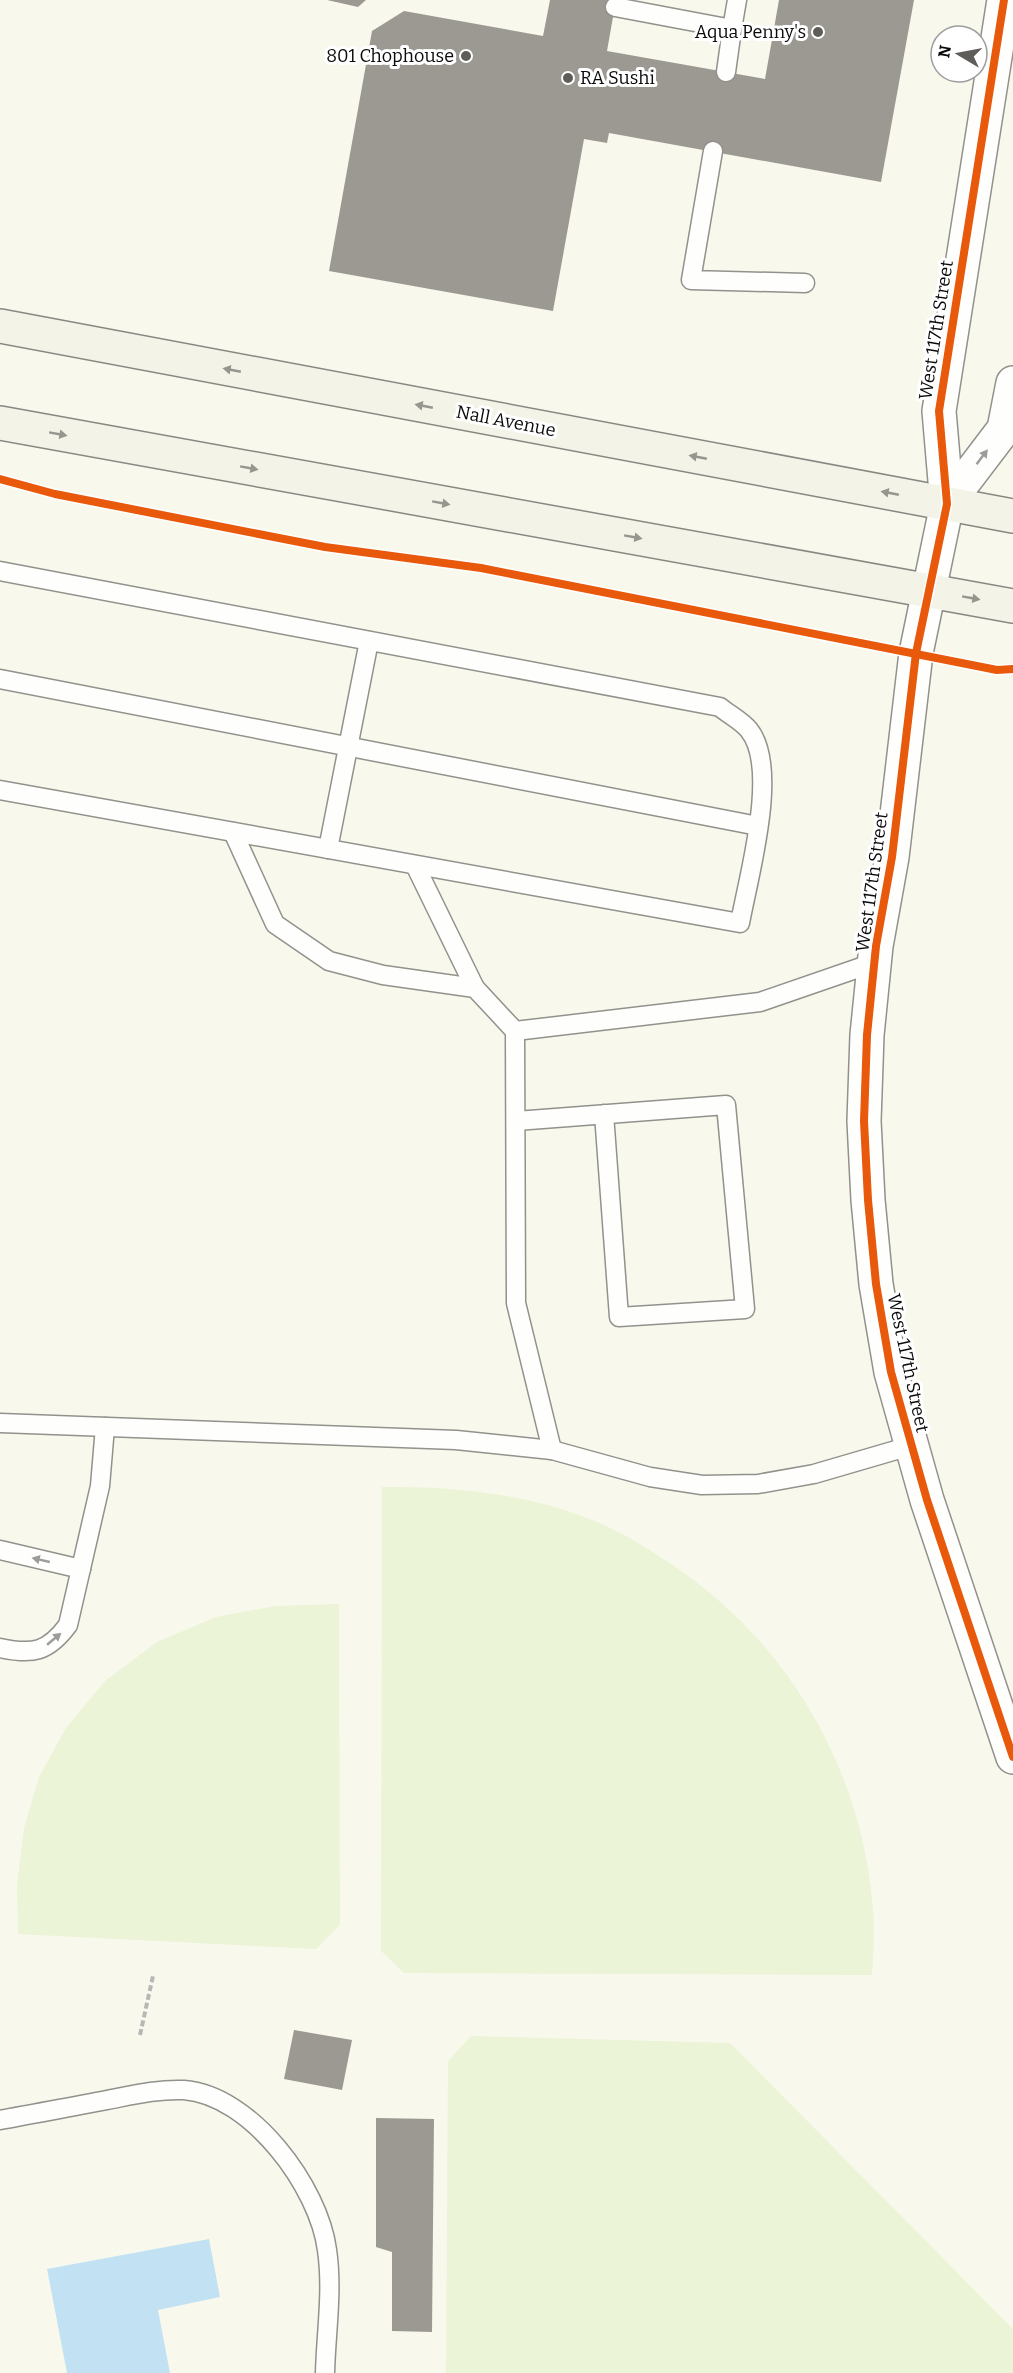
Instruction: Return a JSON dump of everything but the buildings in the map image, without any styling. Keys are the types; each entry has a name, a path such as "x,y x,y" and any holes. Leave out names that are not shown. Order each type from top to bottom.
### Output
{"main road":[{"name":"Nall Avenue","path":"0,326 1013,516"},
{"path":"0,423 1013,606"}],"street":[{"name":"West 117th Street","path":"1004,0 939,411 947,504 916,652 892,857 876,946 867,1035 864,1121 868,1200 876,1284 891,1372 910,1446 1013,1757"},
{"name":"West 117th Street","path":"947,504 1004,429 1013,383"}],"lane":[{"path":"726,72 737,0"},
{"path":"615,7 732,29"},
{"path":"714,151 691,280 805,283"},
{"path":"0,571 720,707 749,730 761,757 763,803 740,923 0,790"},
{"path":"328,849 369,641"},
{"path":"0,679 758,826"},
{"path":"233,832 275,924 329,961 383,975 475,988"},
{"path":"415,865 475,988 515,1031 516,1304 552,1450"},
{"path":"515,1031 760,1002 876,962"},
{"path":"516,1121 604,1114 726,1105 745,1309 619,1317 604,1114"},
{"path":"0,1423 456,1440 552,1450 650,1477 714,1485 758,1484 814,1474 910,1446"},
{"path":"0,1648 36,1651 57,1640 68,1625 100,1486 105,1427"},
{"path":"0,1550 81,1569"},
{"path":"0,2120 155,2091 185,2090 217,2098 244,2115 270,2140 289,2163 306,2190 319,2218 327,2248 330,2276 325,2373"}],"path":[{"path":"140,2034 153,1976"}],"green space":[{"path":"382,1487 460,1490 512,1497 563,1509 599,1522 632,1539 674,1566 717,1599 755,1636 788,1677 817,1722 840,1769 857,1820 869,1872 874,1925 872,1975 404,1973 381,1951"},
{"path":"339,1604 340,1925 316,1949 18,1934 17,1885 24,1828 39,1777 66,1728 105,1681 157,1642 216,1617 275,1606"},
{"path":"471,2036 730,2043 1013,2329 1013,2373 446,2373 448,2061"}],"water":[{"path":"209,2239 220,2297 158,2310 170,2373 67,2373 47,2269"}],"cycle path":[{"path":"1004,0 939,411 947,504 916,653 892,857 876,946 867,1035 864,1121 868,1200 876,1284 891,1372 927,1500 1013,1757"},
{"path":"0,479 55,494 325,547 481,568 997,670 1013,669"}],"place":[{"name":"Aqua Penny's","path":"818,32"},
{"name":"801 Chophouse","path":"466,56"},
{"name":"RA Sushi","path":"568,78"}]}
